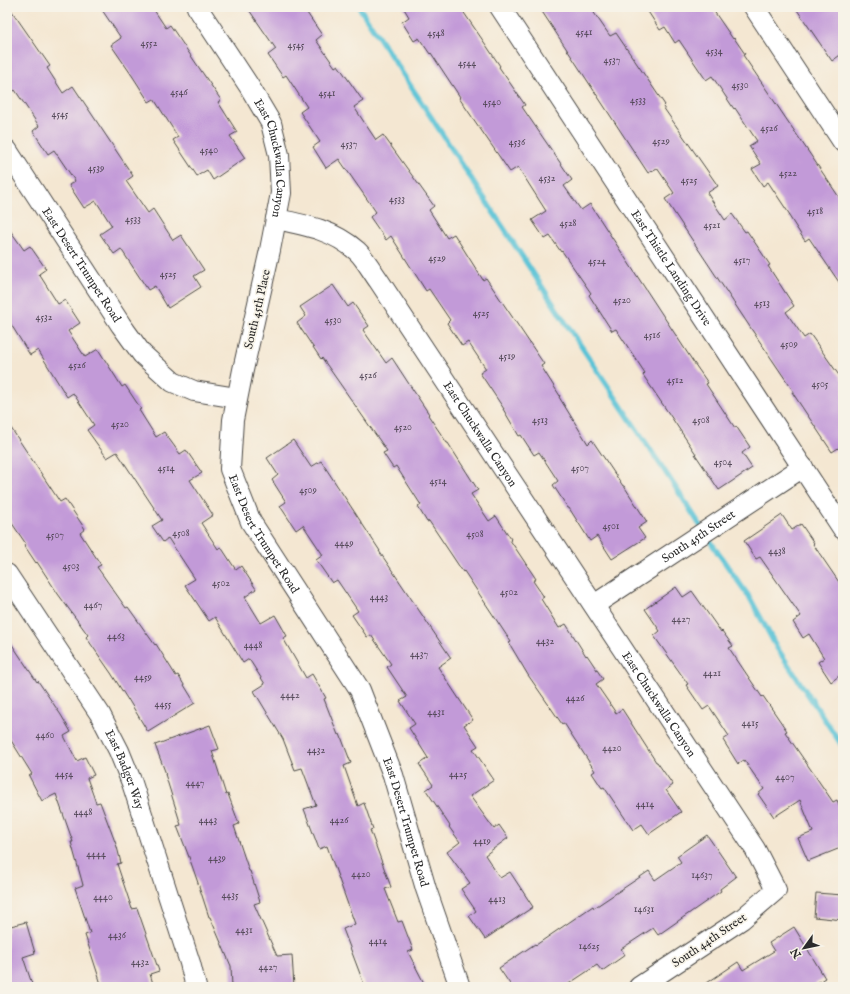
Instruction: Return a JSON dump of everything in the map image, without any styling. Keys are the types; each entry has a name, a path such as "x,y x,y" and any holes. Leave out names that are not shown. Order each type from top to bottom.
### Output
{"street":[{"name":"East Chuckwalla Canyon","path":"198,7 250,86 271,123 279,155 281,193 276,219 310,226 335,236 358,252 379,281 755,849 776,890"},
{"name":"East Thistle Landing Drive","path":"500,7 843,529"},
{"path":"754,7 843,142"},
{"name":"East Desert Trumpet Road","path":"7,150 117,319 142,354 173,382 194,391 237,398 233,420 230,469 251,522 360,690 393,774 426,889 460,987"},
{"name":"South 45th Place","path":"237,398 276,219"},
{"name":"South 45th Street","path":"594,605 803,467"},
{"name":"East Badger Way","path":"7,574 100,714 120,751 132,783 183,941 196,987"},
{"name":"South 44th Street","path":"639,987 742,919 776,890"}],"building":[{"path":"7,7 9,7 50,66 47,68 63,93 73,86 133,176 126,181 148,213 153,209 173,240 181,235 204,270 194,276 201,287 168,308 155,286 148,290 121,249 114,254 100,234 112,226 96,201 84,208 69,185 75,181 54,150 48,154 33,131 39,126 15,90 7,96"},
{"path":"100,7 152,7 166,28 170,25 221,100 218,102 237,132 230,136 245,158 213,180 207,170 197,176 173,140 178,137 154,99 149,102 111,45 121,38"},
{"path":"247,7 303,7 322,35 316,40 335,67 338,65 363,101 354,107 376,140 383,135 434,206 429,210 447,238 454,234 483,280 486,278 544,364 541,366 588,444 592,440 647,522 638,528 645,538 612,559 597,536 590,541 553,485 558,481 539,452 534,455 521,435 519,436 504,409 480,373 486,369 468,342 462,346 447,323 450,320 429,289 426,291 391,236 386,240 370,217 376,212 339,159 326,168 313,147 320,142 300,112 307,107 286,75 283,77 268,55 276,49"},
{"path":"403,7 460,7 525,105 522,107 572,180 564,186 581,210 590,204 708,383 706,384 735,428 736,426 750,447 742,453 752,468 719,490 643,375 645,373 616,329 612,331 589,295 591,293 562,251 561,252 550,236 545,239 532,220 546,211 518,167 510,172 459,98 460,97 431,53 430,54 419,38 414,41 402,22 409,17"},
{"path":"539,7 590,7 610,36 616,33 665,105 663,107 718,186 707,193 725,220 732,214 745,232 747,231 770,265 768,266 794,306 786,312 804,338 810,334 843,381 843,445 832,452 792,392 794,392 665,199 674,193 657,168 648,173"},
{"path":"645,7 711,7 733,39 734,38 745,54 743,55 843,203 843,288 809,238 805,241 768,182 763,186 752,169 761,164 749,146 757,141 735,108 734,109 712,76 706,80 679,40 675,43 665,27 660,30"},
{"path":"795,7 843,7 843,53 832,61"},
{"path":"7,226 24,250 30,246 46,269 39,274 58,304 65,300 80,323 68,331 85,357 98,349 122,387 125,385 141,409 139,410 156,437 164,432 180,454 186,450 202,473 190,480 213,515 201,523 218,549 221,547 236,570 241,566 256,589 245,597 261,623 275,615 287,636 283,638 306,678 312,674 326,698 324,699 351,763 344,766 358,806 364,803 373,829 370,830 391,887 385,889 398,922 402,921 413,950 408,952 426,987 365,987 343,929 355,924 327,846 319,849 304,809 316,805 302,768 295,770 283,739 254,691 265,684 249,659 243,663 215,617 209,621 185,585 195,579 168,538 163,542 152,526 162,520 117,452 107,458 87,430 94,425 73,393 67,397 38,350 30,355 7,318"},
{"path":"333,285 348,307 353,303 369,326 363,330 386,363 392,358 478,490 471,494 489,521 496,516 536,579 533,581 544,597 541,599 559,628 566,624 586,656 587,655 603,679 596,684 616,713 622,709 656,762 673,785 666,790 681,812 649,834 642,824 633,830 604,787 602,788 592,773 595,771 564,723 562,724 528,675 509,643 511,642 429,521 427,522 418,507 421,505 396,466 393,468 383,453 387,451 297,323 306,316 300,307"},
{"path":"7,422 60,502 65,499 85,529 80,533 101,565 97,567 126,608 128,607 155,645 156,644 176,676 178,675 195,703 148,732 128,699 86,637 88,635 37,562 36,563 24,545 26,544 7,516"},
{"path":"293,440 311,467 321,461 451,658 438,667 473,720 464,725 478,746 473,749 494,780 470,796 494,829 499,825 508,838 485,855 500,878 510,872 533,907 485,939 469,916 476,911 461,889 470,883 447,852 460,842 426,790 433,785 419,764 428,758 409,728 415,724 400,701 407,697 387,667 391,664 371,635 367,637 352,615 358,611 337,580 332,583 316,560 323,555 303,525 296,530 280,506 286,502 272,480 278,475 267,458"},
{"path":"782,515 792,530 801,524 843,588 843,673 831,682 818,662 824,658 809,634 803,638 793,622 801,616 760,557 756,559 744,541"},
{"path":"676,587 683,597 692,591 721,632 722,631 733,646 729,648 787,731 785,732 833,802 837,800 843,814 843,847 808,861 798,838 813,832 800,800 774,817 758,794 764,789 744,760 738,764 723,740 729,736 709,706 703,710 686,685 688,684 654,636 660,631 645,609"},
{"path":"7,637 61,715 71,732 64,736 77,761 85,757 94,775 87,778 96,803 100,802 117,847 121,863 117,864 132,909 137,908 159,971 150,974 154,987 102,987 85,935 90,933 75,888 83,885 71,842 73,842 56,794 42,801 29,776 32,774 7,734"},
{"path":"210,725 219,749 212,751 226,795 228,794 239,824 234,826 260,902 254,904 277,956 292,955 294,987 232,987 231,966 209,917 177,826 181,825 166,774 155,745"},
{"path":"707,835 736,877 720,889 721,891 658,935 653,928 621,949 625,955 602,971 597,965 564,987 512,987 499,968 593,906 594,908 649,871 655,880 681,862 677,856"},
{"path":"816,893 843,895 843,920 814,917"},
{"path":"26,922 35,953 23,957 33,987 7,987 7,927"},
{"path":"794,927 825,978 810,987 701,987 738,962 743,970 774,951 769,943"}],"waterway":[{"path":"359,7 571,331 718,553 750,598 777,648 843,747"}]}
